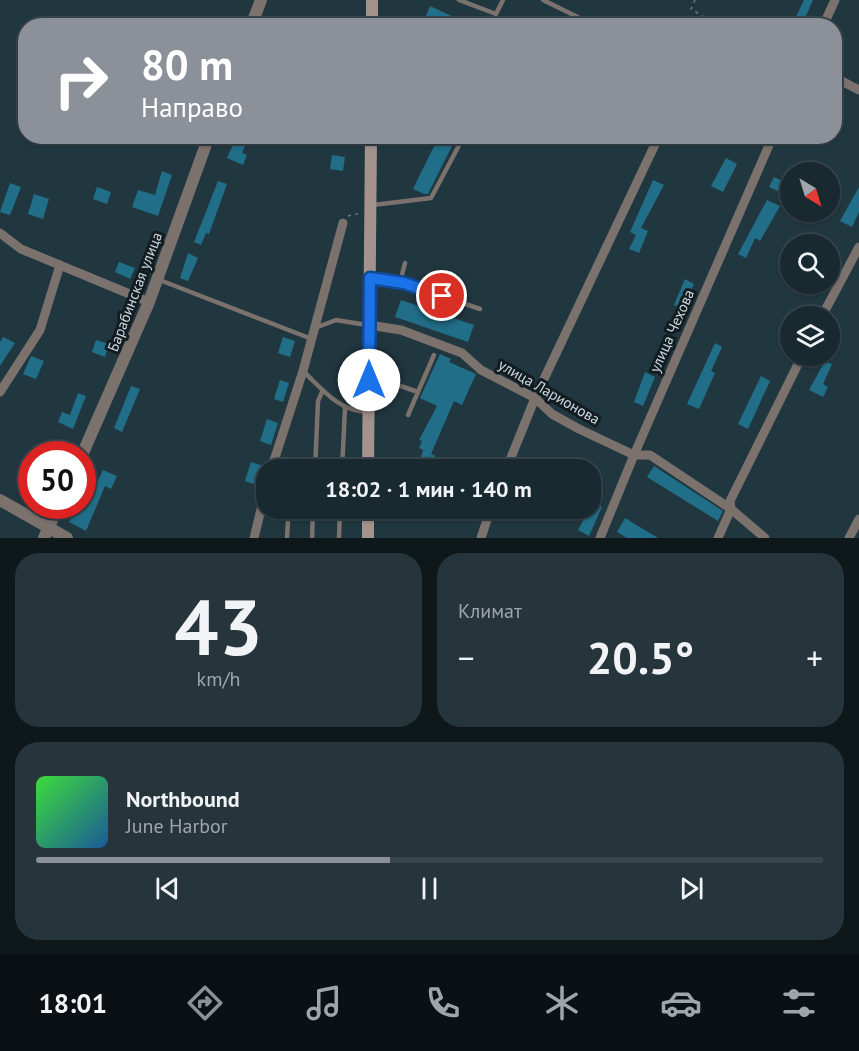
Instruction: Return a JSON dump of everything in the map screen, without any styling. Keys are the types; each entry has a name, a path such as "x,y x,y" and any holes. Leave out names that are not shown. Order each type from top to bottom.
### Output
{"main road":[{"path":"372,0 372,18"},
{"path":"368,459 371,144"},
{"path":"368,519 368,538"}],"street":[{"path":"254,18 261,0"},
{"path":"827,18 835,0"},
{"path":"842,82 859,90"},
{"name":"Барабинская улица","path":"88,441 149,302 206,144"},
{"path":"511,459 535,398 655,144"},
{"name":"улица Чехова","path":"600,538 770,144"},
{"path":"275,459 303,371 342,223"},
{"path":"0,233 21,249 149,302"},
{"path":"827,306 859,247"},
{"path":"0,392 40,330 60,265"},
{"name":"улица Ларионова","path":"369,326 401,330 462,353 481,370 535,398 552,414 634,455 650,455 731,509 765,538"},
{"path":"718,538 731,509 730,501 797,366"},
{"path":"0,500 47,532 67,538"},
{"path":"254,538 259,519"},
{"path":"481,538 487,519"},
{"path":"849,538 859,519"}],"lane":[{"path":"459,0 496,14 503,0"},
{"path":"543,0 580,18"},
{"path":"370,209 431,198 461,144"},
{"path":"400,282 405,263"},
{"path":"370,278 400,282 480,309"},
{"path":"157,279 312,339"},
{"path":"315,328 336,320 369,326"},
{"path":"408,414 434,355"},
{"path":"303,371 345,408 369,412"},
{"path":"369,380 392,383 418,392"},
{"path":"315,459 318,401 323,390"},
{"path":"343,459 345,408"},
{"path":"312,538 313,519"},
{"path":"339,538 340,519"},
{"path":"287,538 288,520"}],"path":[{"path":"695,0 691,9 704,18"},
{"path":"342,223 349,215 370,209"}],"building":[{"path":"804,0 813,0 805,18 795,18"},
{"path":"430,6 456,18 425,18"},
{"path":"233,144 246,144 242,153 247,155 243,165 227,158"},
{"path":"435,144 453,144 428,194 413,189"},
{"path":"332,155 345,157 343,171 330,169"},
{"path":"726,158 737,164 723,192 711,186"},
{"path":"162,171 172,175 158,216 132,207 138,190 155,195"},
{"path":"774,177 780,180 780,192 769,187"},
{"path":"653,180 664,185 641,228 648,231 639,253 629,249 636,235 630,232"},
{"path":"218,181 227,184 209,234 206,233 201,245 194,242"},
{"path":"10,183 21,187 10,215 0,212"},
{"path":"97,187 111,192 107,204 93,199"},
{"path":"859,187 859,212 852,227 840,221"},
{"path":"34,194 49,199 43,219 28,214"},
{"path":"767,200 780,206 760,241 755,238 746,258 738,254"},
{"path":"188,253 198,258 188,281 180,278"},
{"path":"119,262 135,268 130,279 115,272"},
{"path":"685,279 694,284 683,309 674,305"},
{"path":"401,300 474,325 468,342 395,317"},
{"path":"3,337 15,343 0,366 0,342"},
{"path":"283,337 295,341 290,357 278,353"},
{"path":"96,340 109,344 105,357 92,352"},
{"path":"715,343 722,347 711,371 715,373 699,409 687,404"},
{"path":"440,354 451,359 449,362 476,374 462,405 454,401 431,454 435,456 434,459 420,459 423,450 419,448 422,441 419,440 437,406 420,398"},
{"path":"31,356 44,361 36,379 23,374"},
{"path":"822,366 831,366 823,384 828,387 823,397 809,390"},
{"path":"645,372 655,377 643,406 634,402"},
{"path":"761,376 770,381 748,429 738,424"},
{"path":"280,380 289,383 283,402 274,399"},
{"path":"131,386 140,389 122,432 114,428"},
{"path":"78,393 86,396 73,429 58,422 62,412 70,415"},
{"path":"267,419 278,423 271,445 260,441"},
{"path":"251,462 256,464 256,485 245,481"},
{"path":"654,466 723,511 718,521 647,477"},
{"path":"103,470 117,476 111,489 105,486 96,507 96,485"},
{"path":"625,518 658,538 627,538 617,532"},
{"path":"71,519 91,519 86,531 69,522"},
{"path":"584,519 597,519 589,536 578,530"}],"route":[{"path":"369,380 370,278 396,281 442,296"}]}
